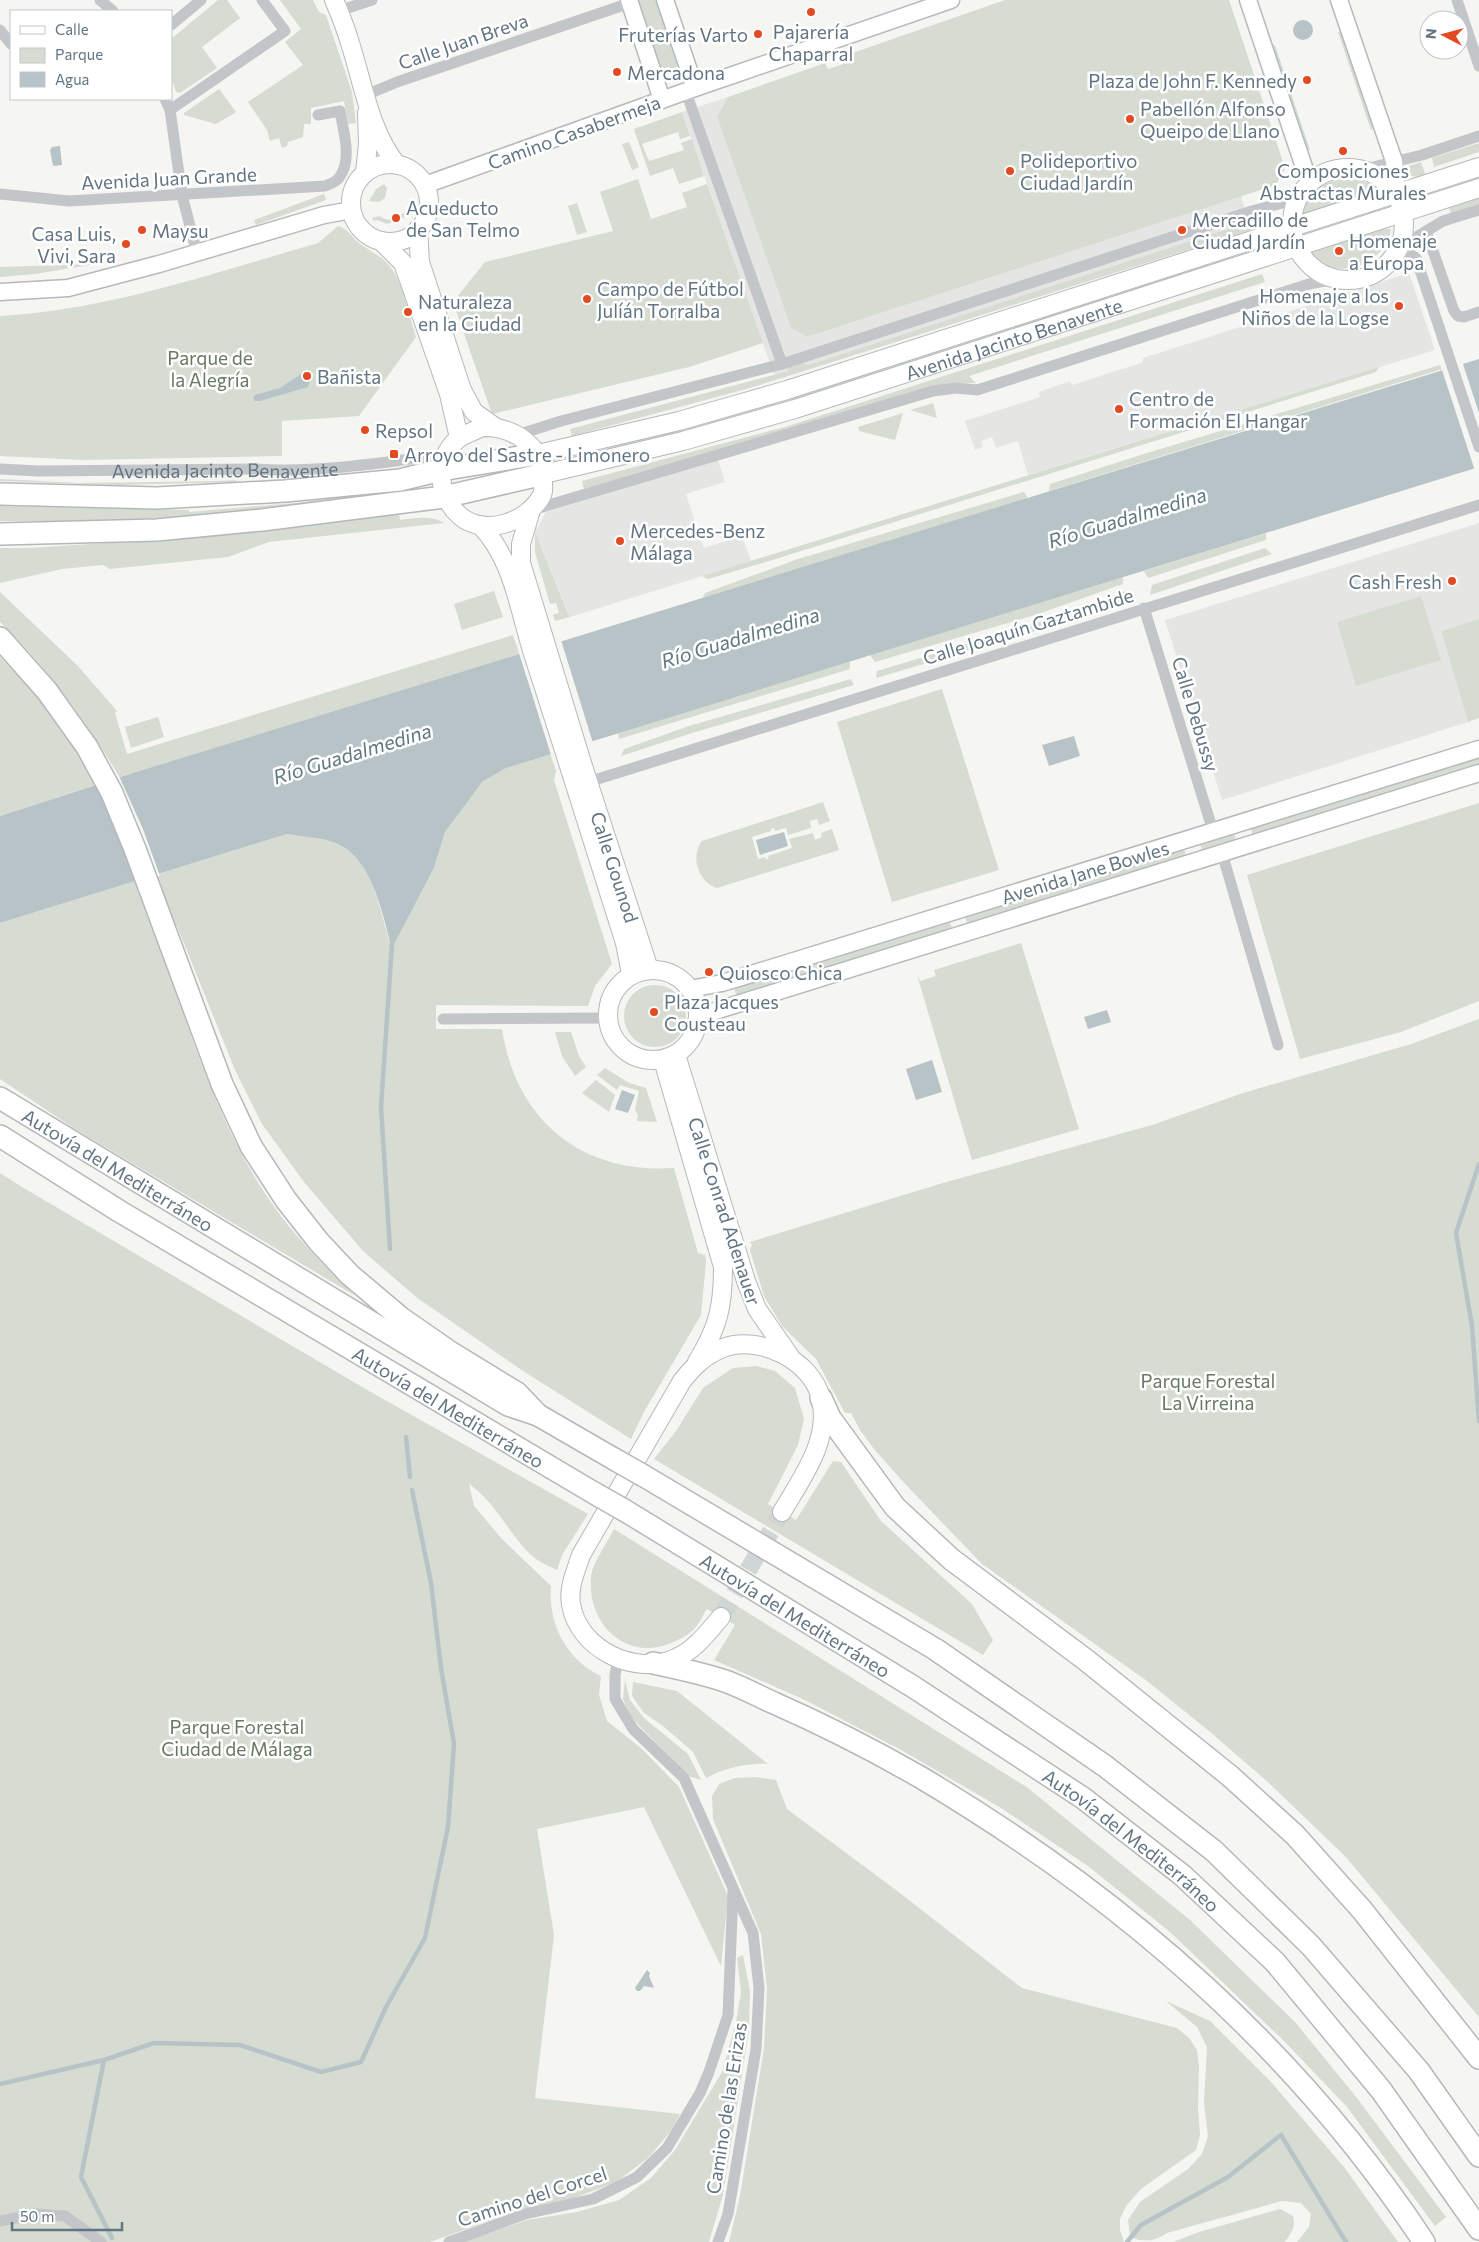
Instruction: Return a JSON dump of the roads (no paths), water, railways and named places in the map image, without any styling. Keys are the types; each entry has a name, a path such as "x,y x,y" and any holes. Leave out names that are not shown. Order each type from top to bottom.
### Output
{"highway":[{"name":"Avenida Jacinto Benavente","path":"0,494 157,498 285,491 400,480 441,470 541,464"},
{"name":"Avenida Jacinto Benavente","path":"0,534 157,530 262,520 444,497 541,464"},
{"path":"0,638 47,691 88,747 112,793 166,930 197,1021 222,1084 251,1146 286,1200 319,1242 350,1275 408,1322 450,1352 517,1393 538,1415"},
{"name":"Autovía del Mediterráneo","path":"0,1098 508,1405 538,1415 935,1648 1105,1766 1214,1851 1311,1946 1419,2071 1479,2156"},
{"name":"Autovía del Mediterráneo","path":"0,1136 118,1211 624,1510 912,1686 1083,1798 1182,1875 1275,1962 1381,2090 1479,2229"},
{"path":"821,1398 830,1418 895,1507 952,1558 1086,1660 1230,1776 1295,1835 1362,1910 1479,2058"},
{"path":"653,1663 726,1682 810,1719 877,1753 963,1803 1039,1852 1174,1958 1240,2019 1296,2076 1357,2149 1424,2242"}],"main road":[{"path":"665,0 690,90"},
{"name":"Camino Casabermeja","path":"425,185 919,5 951,0"},
{"path":"1248,0 1309,182"},
{"path":"1339,0 1394,161 1397,194 1404,213 1404,230 1400,247 1384,267 1361,279 1335,279 1320,272 1306,262 1297,248 1292,229 1292,213 1297,199 1309,182 1333,168 1365,169 1383,179 1397,194"},
{"path":"629,1 662,100"},
{"path":"336,6 350,41 382,141 397,165"},
{"path":"365,173 368,144 366,95"},
{"path":"381,241 403,239 418,229 426,218 429,201 425,185 420,177 407,167 397,165 377,166 365,173 354,187 352,210 360,227 370,236 381,241 403,263 449,394 459,438"},
{"name":"Avenida Jacinto Benavente","path":"541,464 787,390 1292,229 1479,167"},
{"name":"Avenida Jacinto Benavente","path":"541,464 683,441 795,410 1479,188"},
{"path":"0,292 68,288 197,253 324,215 352,210"},
{"path":"418,229 420,262 462,390 474,412 494,427 517,435 541,464"},
{"path":"494,427 482,427 459,438 449,449 441,470 444,497 460,516 480,525 492,538 507,565 533,629 576,765"},
{"name":"Avenida Jacinto Benavente","path":"480,525 494,526 506,523 530,510 543,494 541,464"},
{"path":"530,510 521,544 521,563 533,629"},
{"name":"Avenida Jane Bowles","path":"690,989 702,988 740,978 1479,749"},
{"name":"Calle Gounod","path":"576,765 588,782 649,969"},
{"name":"Calle Gounod","path":"576,765 625,943 631,974"},
{"name":"Avenida Jane Bowles","path":"699,1016 1479,773"},
{"path":"649,969 669,972 682,979 690,989 696,1002 699,1016 695,1034 688,1045 669,1058 638,1059 615,1042 607,1018 610,998 618,985 631,974 649,969"},
{"name":"Calle Conrad Adenauer","path":"669,1058 757,1309 791,1358"},
{"name":"Calle Conrad Adenauer","path":"669,1058 723,1268 723,1297 716,1326 697,1362"},
{"path":"721,1617 691,1650 675,1659 653,1663 618,1660 590,1640 575,1619 571,1603 571,1586 581,1555 682,1381 697,1362 724,1348 746,1344 768,1348 791,1358 808,1374 821,1398 821,1435 810,1463 782,1512"}],"street":[{"path":"100,0 112,10"},
{"path":"172,24 201,0"},
{"path":"170,110 285,32 262,0"},
{"path":"336,6 372,0"},
{"path":"1457,0 1479,66"},
{"name":"Calle Juan Breva","path":"366,95 397,82 629,1"},
{"path":"0,30 10,43"},
{"path":"690,90 782,364"},
{"path":"165,100 170,110 182,195 197,253"},
{"name":"Avenida Juan Grande","path":"0,194 69,201 325,186 338,180 345,166 346,148 340,110 318,115"},
{"path":"1365,169 1422,155 1479,136"},
{"path":"517,435 561,421 782,364 1243,214 1297,199"},
{"path":"1479,210 1443,221 1400,247 1416,258 1479,447"},
{"path":"1426,231 1454,311 1458,316 1464,317 1479,312"},
{"name":"Avenida Jacinto Benavente","path":"530,510 933,391 956,388 978,390 1309,284 1335,279"},
{"name":"Avenida Jacinto Benavente","path":"0,469 38,471 255,469 289,471 378,464 432,456 441,470"},
{"name":"Calle Joaquín Gaztambide","path":"588,782 1479,505"},
{"name":"Calle Debussy","path":"1144,608 1213,831"},
{"path":"1222,854 1278,1045"},
{"path":"443,1019 607,1018"},
{"name":"Camino de las Erizas","path":"618,1660 615,1675 615,1699 633,1729 684,1778 753,1933 759,1988 757,2040 728,2214 718,2242"},
{"name":"Camino del Corcel","path":"448,2242 525,2214 593,2199 637,2178 668,2148 709,2072 728,2015 733,1933 733,1887"},
{"path":"0,2221 36,2214 65,2216 101,2242"}],"water":[{"path":"1303,20 1310,23 1313,30 1310,37 1303,40 1296,37 1293,30 1296,23"},
{"path":"60,146 62,165 53,166 50,150 52,147"},
{"name":"Río Guadalmedina","path":"1479,359 1479,467 506,768 482,782 445,832 434,868 392,948 373,887 357,859 346,849 333,842 287,834 0,923 0,816 143,770"},
{"path":"304,372 309,374 308,387 260,401 255,401 253,398 255,395 280,388"},
{"path":"1074,736 1080,756 1049,766 1042,745"},
{"path":"784,832 788,846 760,855 756,840"},
{"path":"1107,1010 1111,1022 1088,1029 1084,1017"},
{"path":"932,1060 942,1092 916,1100 906,1069"},
{"path":"622,1090 635,1095 628,1113 615,1109"},
{"path":"647,1970 650,1973 649,1976 654,1988 644,1986 640,1991 637,1991 635,1988"}],"waterway":[{"path":"390,1249 381,1107 392,944"},
{"path":"1479,1164 1456,1233 1472,1326 1479,1421"},
{"path":"406,1437 410,1477"},
{"path":"0,2084 104,2060 154,2043 240,2045 321,2072 361,2062 386,2007 425,1938 448,1827 454,1744 441,1668 431,1583 412,1490"},
{"path":"104,2060 81,2177 112,2238"},
{"path":"1127,2242 1141,2225 1228,2177 1281,2135 1346,2242"}],"tunnel":[{"path":"721,1617 782,1512"}],"place":[{"name":"Pajarería Chaparral","path":"811,12"},
{"name":"Fruterías Varto","path":"758,34"},
{"name":"Mercadona","path":"617,72"},
{"name":"Plaza de John F. Kennedy","path":"1307,80"},
{"name":"Pabellón Alfonso Queipo de Llano","path":"1130,119"},
{"name":"Composiciones Abstractas Murales","path":"1343,151"},
{"name":"Polideportivo Ciudad Jardín","path":"1010,171"},
{"name":"Acueducto de San Telmo","path":"396,218"},
{"name":"Maysu","path":"142,230"},
{"name":"Mercadillo de Ciudad Jardín","path":"1182,230"},
{"name":"Casa Luis, Vivi, Sara","path":"126,244"},
{"name":"Homenaje a Europa","path":"1339,251"},
{"name":"Campo de Fútbol Julíán Torralba","path":"587,299"},
{"name":"Homenaje a los Niños de la Logse","path":"1399,306"},
{"name":"Naturaleza en la Ciudad","path":"408,312"},
{"name":"Bañista","path":"307,376"},
{"name":"Centro de Formación El Hangar","path":"1119,409"},
{"name":"Repsol","path":"365,430"},
{"name":"Arroyo del Sastre - Limonero","path":"394,454"},
{"name":"Mercedes-Benz Málaga","path":"620,541"},
{"name":"Cash Fresh","path":"1452,581"},
{"name":"Quiosco Chica","path":"709,972"},
{"name":"Plaza Jacques Cousteau","path":"654,1012"}],"park label":[{"name":"Parque de la Alegría","path":"210,368"},
{"name":"Parque Forestal La Virreina","path":"1208,1391"},
{"name":"Parque Forestal Ciudad de Málaga","path":"237,1737"}]}
